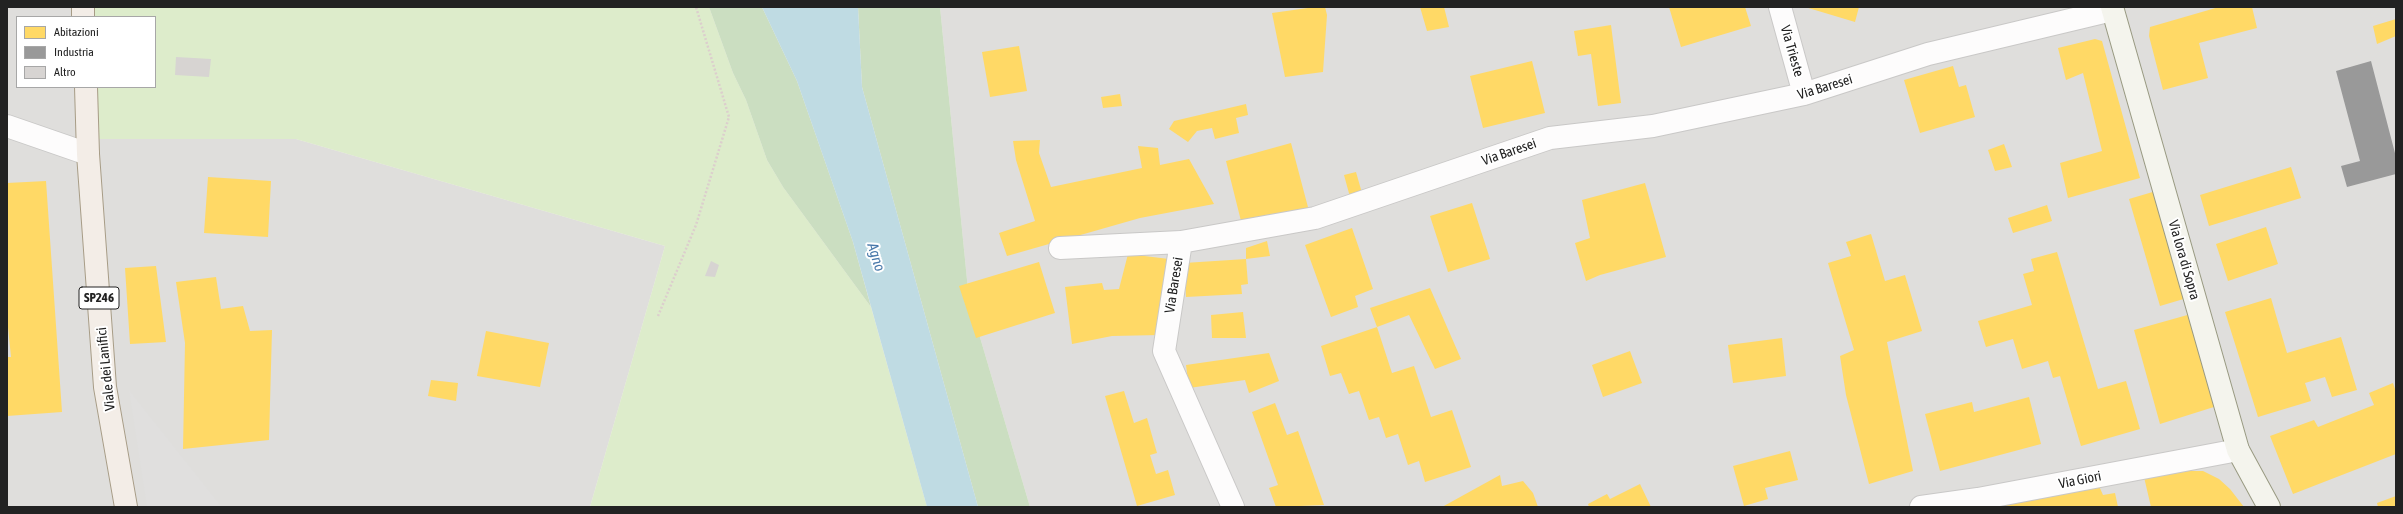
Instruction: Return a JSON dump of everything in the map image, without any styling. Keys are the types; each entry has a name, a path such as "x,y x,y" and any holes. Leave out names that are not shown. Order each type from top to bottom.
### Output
{"main road":[{"name":"Viale dei Lanifici","path":"86,88 88,154 105,387 126,507"}],"street":[{"name":"Via Trieste","path":"1780,7 1804,94"},
{"name":"Via Baresei","path":"1233,507 1164,351 1181,242 1315,218 1550,138 1653,126 1804,94 1928,54 2112,9"},
{"name":"Via lora di Sopra","path":"2112,9 2238,450 2269,507"},
{"path":"7,126 88,154"},
{"path":"1060,248 1181,242"},
{"name":"Via Giori","path":"1921,507 1978,499 2238,450"}],"path":[{"path":"658,316 696,225 729,117 696,7"}],"shaded area":[{"path":"7,7 82,7 83,16 16,16 16,88 87,88 91,139 296,139 665,246 590,507 7,507"},
{"path":"940,7 2396,7 2396,507 1030,507 969,300"},
{"path":"129,390 222,507 147,507"}],"green space":[{"path":"82,7 709,7 733,73 746,100 767,160 783,187 871,307 927,507 590,507 665,246 296,139 91,139 87,88 156,88 156,16 83,16"},
{"path":"709,7 762,7 797,81 853,242 871,307 783,187 767,160 746,100 733,73"},
{"path":"858,7 940,7 969,300 1030,507 978,507 862,87"}],"water":[{"name":"Agno","path":"762,7 858,7 862,87 978,507 927,507 853,242 797,81"}],"building: Abitazioni":[{"path":"1325,7 1327,15 1323,72 1285,77 1272,13"},
{"path":"1420,7 1444,7 1449,27 1427,31"},
{"path":"1669,7 1745,7 1751,26 1681,47"},
{"path":"1805,7 1859,7 1855,22"},
{"path":"2219,7 2252,7 2257,28 2199,43 2208,78 2163,90 2149,36 2150,27"},
{"path":"2396,19 2396,36 2377,44 2373,26"},
{"path":"1611,25 1621,103 1598,106 1591,54 1578,56 1574,31"},
{"path":"2095,39 2102,41 2140,178 2068,198 2060,163 2102,151 2083,73 2066,80 2058,48"},
{"path":"1019,46 1027,91 990,97 982,52"},
{"path":"1532,61 1545,113 1483,128 1470,76"},
{"path":"1953,66 1959,87 1966,85 1975,117 1920,133 1904,80"},
{"path":"1120,94 1122,106 1103,108 1101,97"},
{"path":"1246,104 1248,115 1236,118 1239,133 1215,139 1212,128 1197,131 1188,142 1169,129 1174,121"},
{"path":"1040,140 1039,153 1051,187 1142,168 1138,146 1158,148 1160,165 1189,159 1214,204 1140,218 1007,256 999,233 1035,221 1016,160 1013,141"},
{"path":"1291,143 1309,211 1243,229 1226,161"},
{"path":"2004,144 2012,167 1995,171 1988,150"},
{"path":"2291,167 2301,198 2209,226 2200,195"},
{"path":"1356,172 1362,193 1350,197 1344,175"},
{"path":"208,177 271,181 268,237 204,233"},
{"path":"46,181 62,412 7,416 7,357 11,357 7,317 7,183"},
{"path":"1645,183 1666,257 1600,275 1586,281 1575,243 1590,238 1582,200"},
{"path":"2156,191 2187,298 2160,306 2129,199"},
{"path":"1472,203 1490,259 1448,272 1430,216"},
{"path":"2047,205 2052,221 2013,233 2008,218"},
{"path":"2266,227 2278,264 2228,281 2216,244"},
{"path":"1352,228 1373,289 1355,296 1358,307 1331,317 1305,245"},
{"path":"1871,234 1885,281 1905,275 1922,331 1887,342 1913,471 1869,484 1846,395 1840,356 1854,350 1828,263 1851,256 1846,242"},
{"path":"1267,241 1270,256 1246,259 1246,248"},
{"path":"2057,252 2098,389 2126,381 2140,429 2081,446 2060,376 2053,378 2048,361 2022,369 2013,339 1986,347 1978,321 2032,305 2023,274 2034,271 2031,259"},
{"path":"1128,254 1169,259 1160,335 1112,336 1072,344 1065,287 1102,283 1104,290 1119,289"},
{"path":"1246,259 1248,284 1241,285 1242,294 1186,297 1184,263"},
{"path":"1039,262 1055,313 976,338 959,286"},
{"path":"156,266 166,342 130,344 125,268"},
{"path":"216,277 221,309 243,306 250,331 272,330 269,440 183,449 185,343 176,282"},
{"path":"1430,288 1461,359 1435,369 1409,315 1377,327 1370,308"},
{"path":"2271,298 2287,353 2341,337 2357,390 2332,397 2325,377 2305,383 2311,401 2258,417 2225,312"},
{"path":"1243,312 1246,338 1212,338 1211,315"},
{"path":"2191,314 2217,406 2160,424 2134,330"},
{"path":"1377,327 1392,373 1414,366 1431,417 1452,410 1471,467 1425,482 1419,461 1408,465 1398,434 1386,438 1379,417 1369,420 1359,391 1349,394 1341,373 1330,376 1321,346"},
{"path":"486,331 549,343 540,387 477,376"},
{"path":"1782,338 1786,376 1733,383 1728,345"},
{"path":"1630,351 1642,383 1603,397 1592,365"},
{"path":"1269,353 1279,381 1249,393 1245,380 1189,388 1186,365"},
{"path":"431,380 458,383 456,401 428,396"},
{"path":"2393,383 2396,392 2396,454 2293,494 2270,436 2314,420 2318,427 2374,405 2369,393"},
{"path":"1124,391 1134,423 1147,418 1157,453 1150,455 1156,474 1168,470 1175,495 1137,506 1105,396"},
{"path":"2029,397 2041,444 1940,471 1925,414 1972,402 1974,412"},
{"path":"1275,403 1287,435 1298,431 1324,505 1276,507 1269,488 1278,485 1252,412"},
{"path":"1790,451 1798,480 1765,488 1768,499 1744,506 1733,466"},
{"path":"2188,471 2203,471 2219,479 2230,489 2244,507 2151,507 2144,477"},
{"path":"1500,475 1502,486 1523,481 1533,493 1538,507 1442,507"},
{"path":"1640,484 1651,507 1589,507 1588,504 1607,494 1610,499"},
{"path":"2099,486 2103,495 2115,493 2118,507 1985,507"},
{"path":"2396,496 2396,507 2378,507 2377,503"}],"building: Industria":[{"path":"2371,61 2396,157 2396,174 2347,187 2341,166 2360,161 2336,71"}],"building: Altro":[{"path":"176,57 211,59 209,77 175,75"},
{"path":"711,261 719,265 715,277 705,276"}]}
